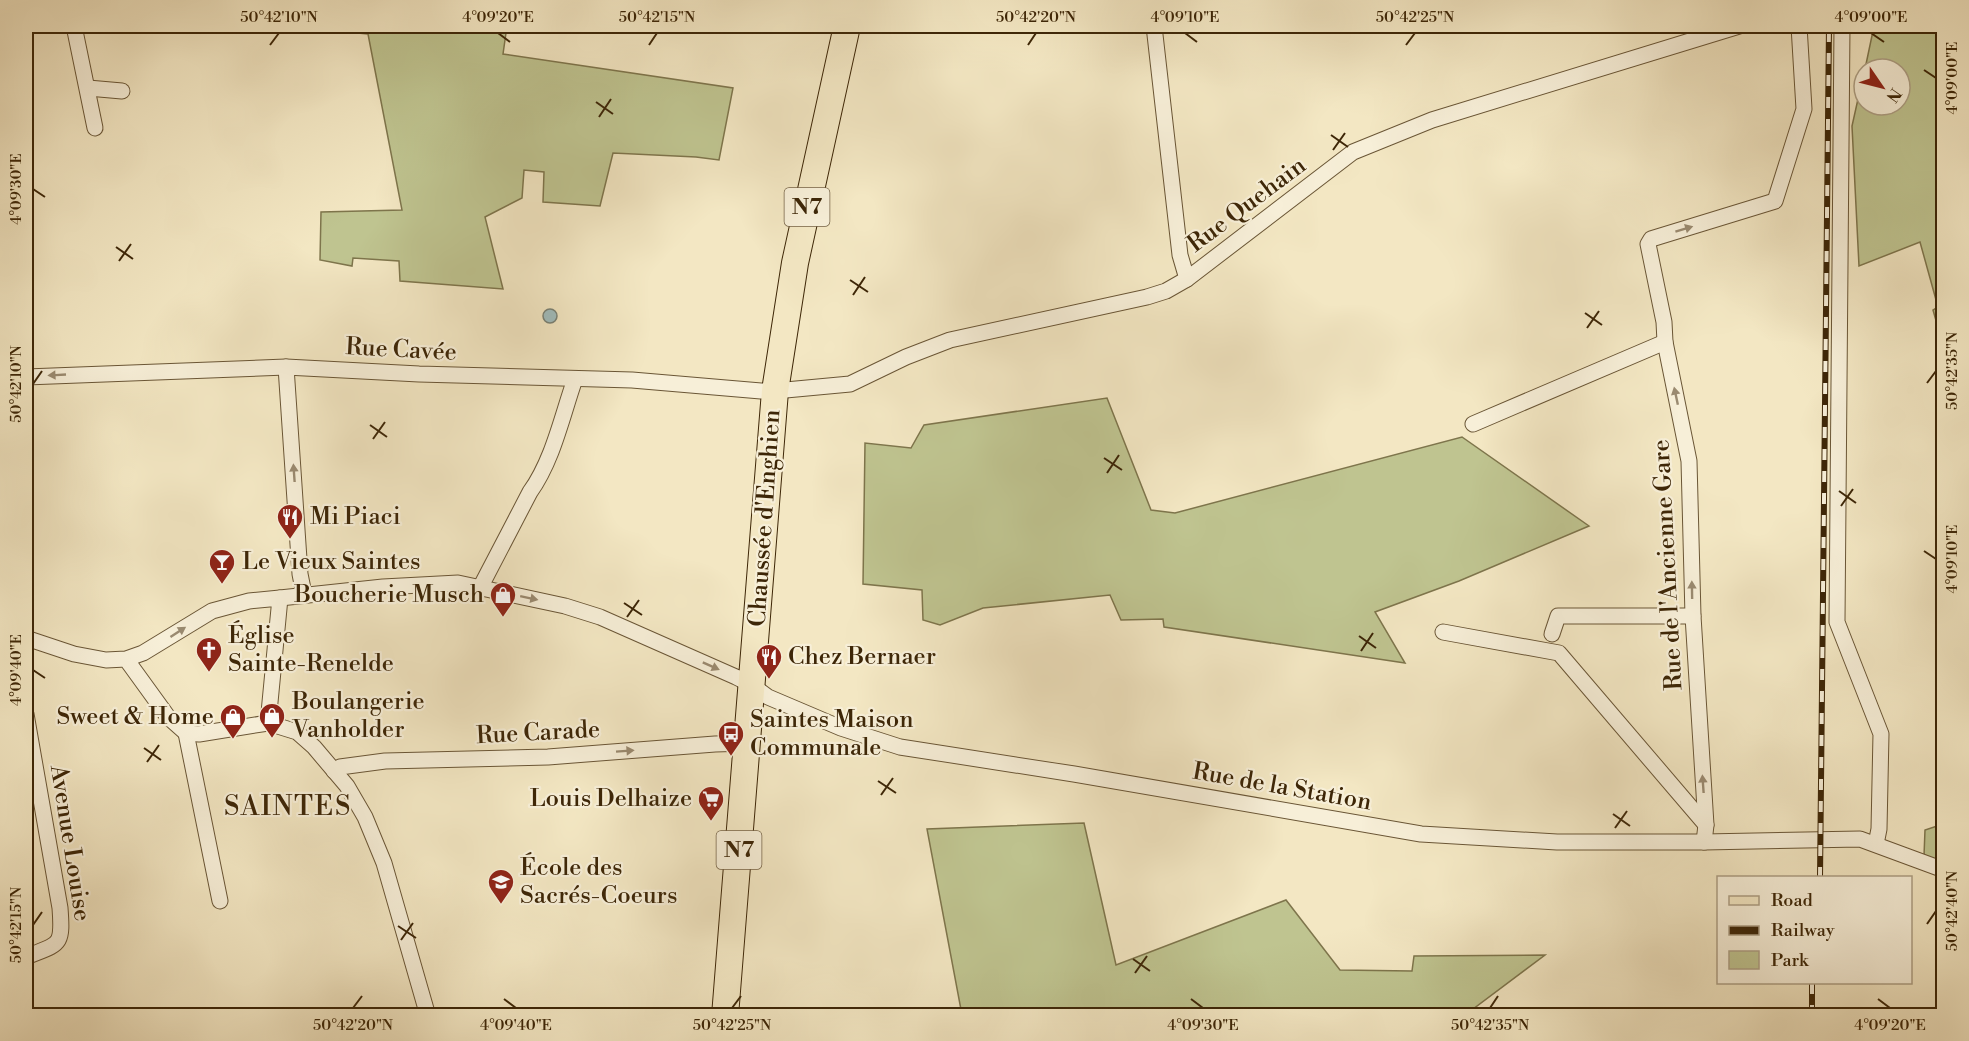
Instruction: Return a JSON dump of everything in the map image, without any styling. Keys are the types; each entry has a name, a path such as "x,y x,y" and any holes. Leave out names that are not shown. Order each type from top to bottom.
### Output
{"main road":[{"name":"Chaussée d'Enghien","path":"725,1016 775,391 795,263 847,26"}],"street":[{"path":"74,26 95,128"},
{"path":"1154,26 1180,255 1187,279"},
{"name":"Rue Quehain","path":"775,391 850,384 906,357 950,340 1166,291 1187,279 1353,152 1432,120 1739,26"},
{"name":"Rue de l'Ancienne Gare","path":"1704,843 1706,825 1693,616 1689,461 1648,244 1651,239 1775,201 1804,109 1799,26"},
{"path":"1842,26 1837,622 1881,734 1879,829 1876,844"},
{"path":"88,88 122,92"},
{"path":"1473,424 1665,342"},
{"path":"286,367 300,574 304,594"},
{"name":"Rue Cavée","path":"26,376 286,367 419,374 632,380 775,391"},
{"path":"480,588 538,481 575,379"},
{"name":"Rue de la Station","path":"126,659 142,653 212,611 249,601 383,587 458,583 565,606 600,617 752,685 768,697 841,728 900,747 1074,774 1421,834 1557,842 1704,843 1860,839 1944,870"},
{"path":"268,723 280,598"},
{"path":"1552,634 1558,616 1693,616"},
{"path":"1443,632 1559,654 1706,825"},
{"path":"26,638 74,654 106,660 126,659 168,717 186,733 220,901"},
{"name":"Avenue Louise","path":"26,714 60,908 62,932 60,941 55,945 26,957"},
{"path":"186,733 199,734 268,723 297,732 314,747 346,786 365,817 384,863 428,1016"},
{"name":"Rue Carade","path":"334,771 340,767 385,761 566,755 747,743"}],"green space":[{"path":"285,26 507,26 503,54 733,88 719,160 613,153 600,206 543,202 544,172 524,170 522,198 485,217 503,289 400,281 399,261 353,258 352,266 320,260 321,212 402,210 368,34"},
{"path":"1874,26 1943,26 1943,345 1933,310 1938,307 1920,242 1859,266 1852,126 1854,117 1912,117 1912,57 1868,57"},
{"path":"1107,398 1151,510 1175,513 1462,437 1589,526 1459,581 1375,612 1405,663 1164,627 1163,619 1121,620 1110,595 983,608 940,625 923,620 922,590 863,584 865,443 911,448 924,425"},
{"path":"1084,823 1116,965 1286,900 1340,970 1412,971 1414,956 1545,955 1465,1015 962,1015 927,829"},
{"path":"1943,824 1943,863 1924,856 1925,830"}],"water":[{"path":"547,309 553,309 557,316 553,323 547,323 543,319 543,313"}],"railway":[{"path":"1820,876 1829,26"},
{"path":"1812,984 1812,1016"}],"place":[{"name":"Mi Piaci","path":"290,540"},
{"name":"Le Vieux Saintes","path":"222,585"},
{"name":"Boucherie Musch","path":"503,618"},
{"name":"Église Sainte-Renelde","path":"209,673"},
{"name":"Chez Bernaer","path":"769,680"},
{"name":"Boulangerie Vanholder","path":"272,739"},
{"name":"Sweet & Home","path":"233,740"},
{"name":"Saintes Maison Communale","path":"731,757"},
{"name":"Louis Delhaize","path":"711,822"},
{"name":"École des Sacrés-Coeurs","path":"501,905"}],"district":[{"name":"SAINTES","path":"288,807"}]}
